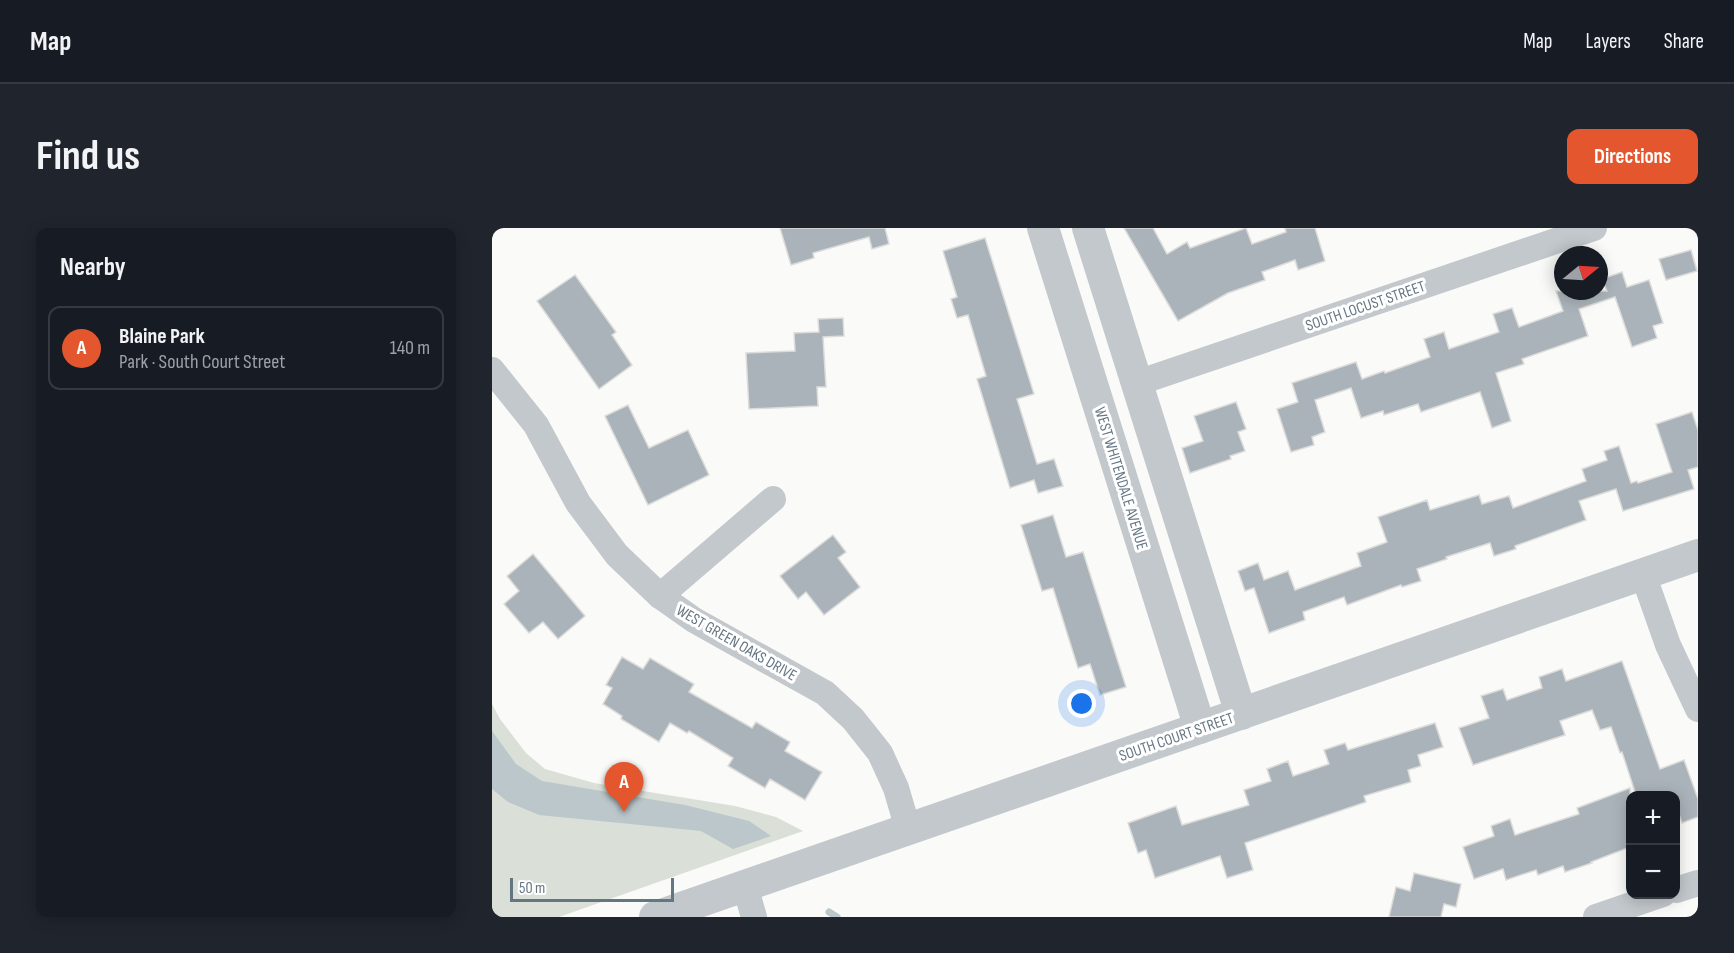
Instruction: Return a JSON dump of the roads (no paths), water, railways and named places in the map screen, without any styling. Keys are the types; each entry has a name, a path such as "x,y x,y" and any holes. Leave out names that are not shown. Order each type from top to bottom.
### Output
{"street":[{"name":"WEST WHITENDALE AVENUE","path":"1043,228 1200,728"},
{"path":"1088,228 1241,714"},
{"name":"SOUTH LOCUST STREET","path":"1137,383 1594,228"},
{"name":"WEST GREEN OAKS DRIVE","path":"492,370 536,425 578,503 617,555 660,596 694,620 825,693 853,719 880,753 896,788 908,829"},
{"path":"660,596 773,499"},
{"name":"SOUTH COURT STREET","path":"655,917 1698,555"},
{"path":"1643,573 1668,645 1698,709"},
{"path":"1680,889 1698,883"},
{"path":"745,886 754,917"},
{"path":"1596,917 1648,899"}],"waterway":[{"path":"829,912 837,917"}],"place":[{"name":"Blaine Park","path":"624,812"}]}
